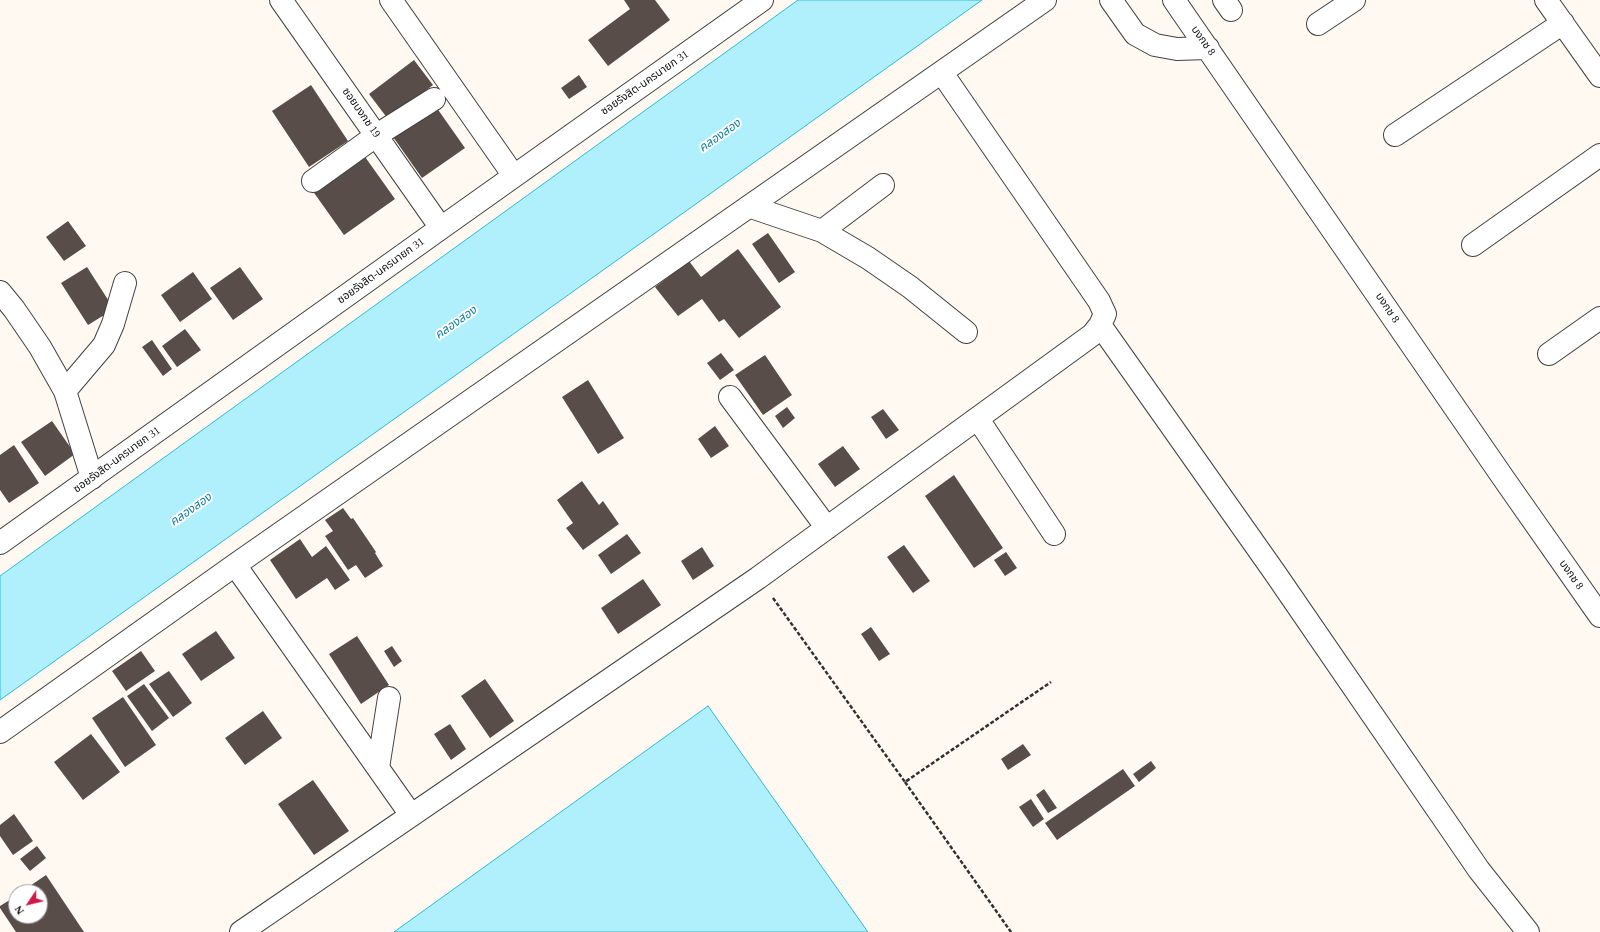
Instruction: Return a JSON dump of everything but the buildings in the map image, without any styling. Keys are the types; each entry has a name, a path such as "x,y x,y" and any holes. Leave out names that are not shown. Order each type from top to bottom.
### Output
{"street":[{"name":"ซอยบงกช 19","path":"281,0 441,228"},
{"path":"391,0 514,176"},
{"path":"0,732 236,565 751,207 1045,0"},
{"path":"1111,0 1134,34 1155,46 1177,49 1208,48"},
{"name":"บงกช 8","path":"1174,0 1499,473 1600,616"},
{"path":"1318,24 1354,0"},
{"path":"1546,0 1600,76"},
{"name":"ซอยรังสิต-นครนายก 31","path":"0,543 758,1"},
{"path":"1395,135 1563,23"},
{"path":"241,932 758,578 1092,335 1100,325 1105,314 1099,301 942,73"},
{"path":"312,181 377,135 434,99"},
{"path":"1473,245 1600,154"},
{"path":"822,231 883,185"},
{"path":"751,207 822,231 868,258 910,287 966,332"},
{"path":"65,391 104,345 113,324 125,283"},
{"path":"0,292 14,309 40,347 65,391 92,478"},
{"path":"1549,354 1600,318"},
{"path":"1100,325 1266,560 1479,870 1528,932"},
{"path":"730,397 827,528"},
{"path":"978,419 1054,534"},
{"path":"236,565 411,815"},
{"path":"378,768 390,698"}],"path":[{"path":"758,578 1011,932"},
{"path":"905,782 1051,682"}],"water":[{"name":"คลองสอง","path":"798,0 982,0 0,700 0,576"},
{"path":"708,706 868,932 394,932"}]}
